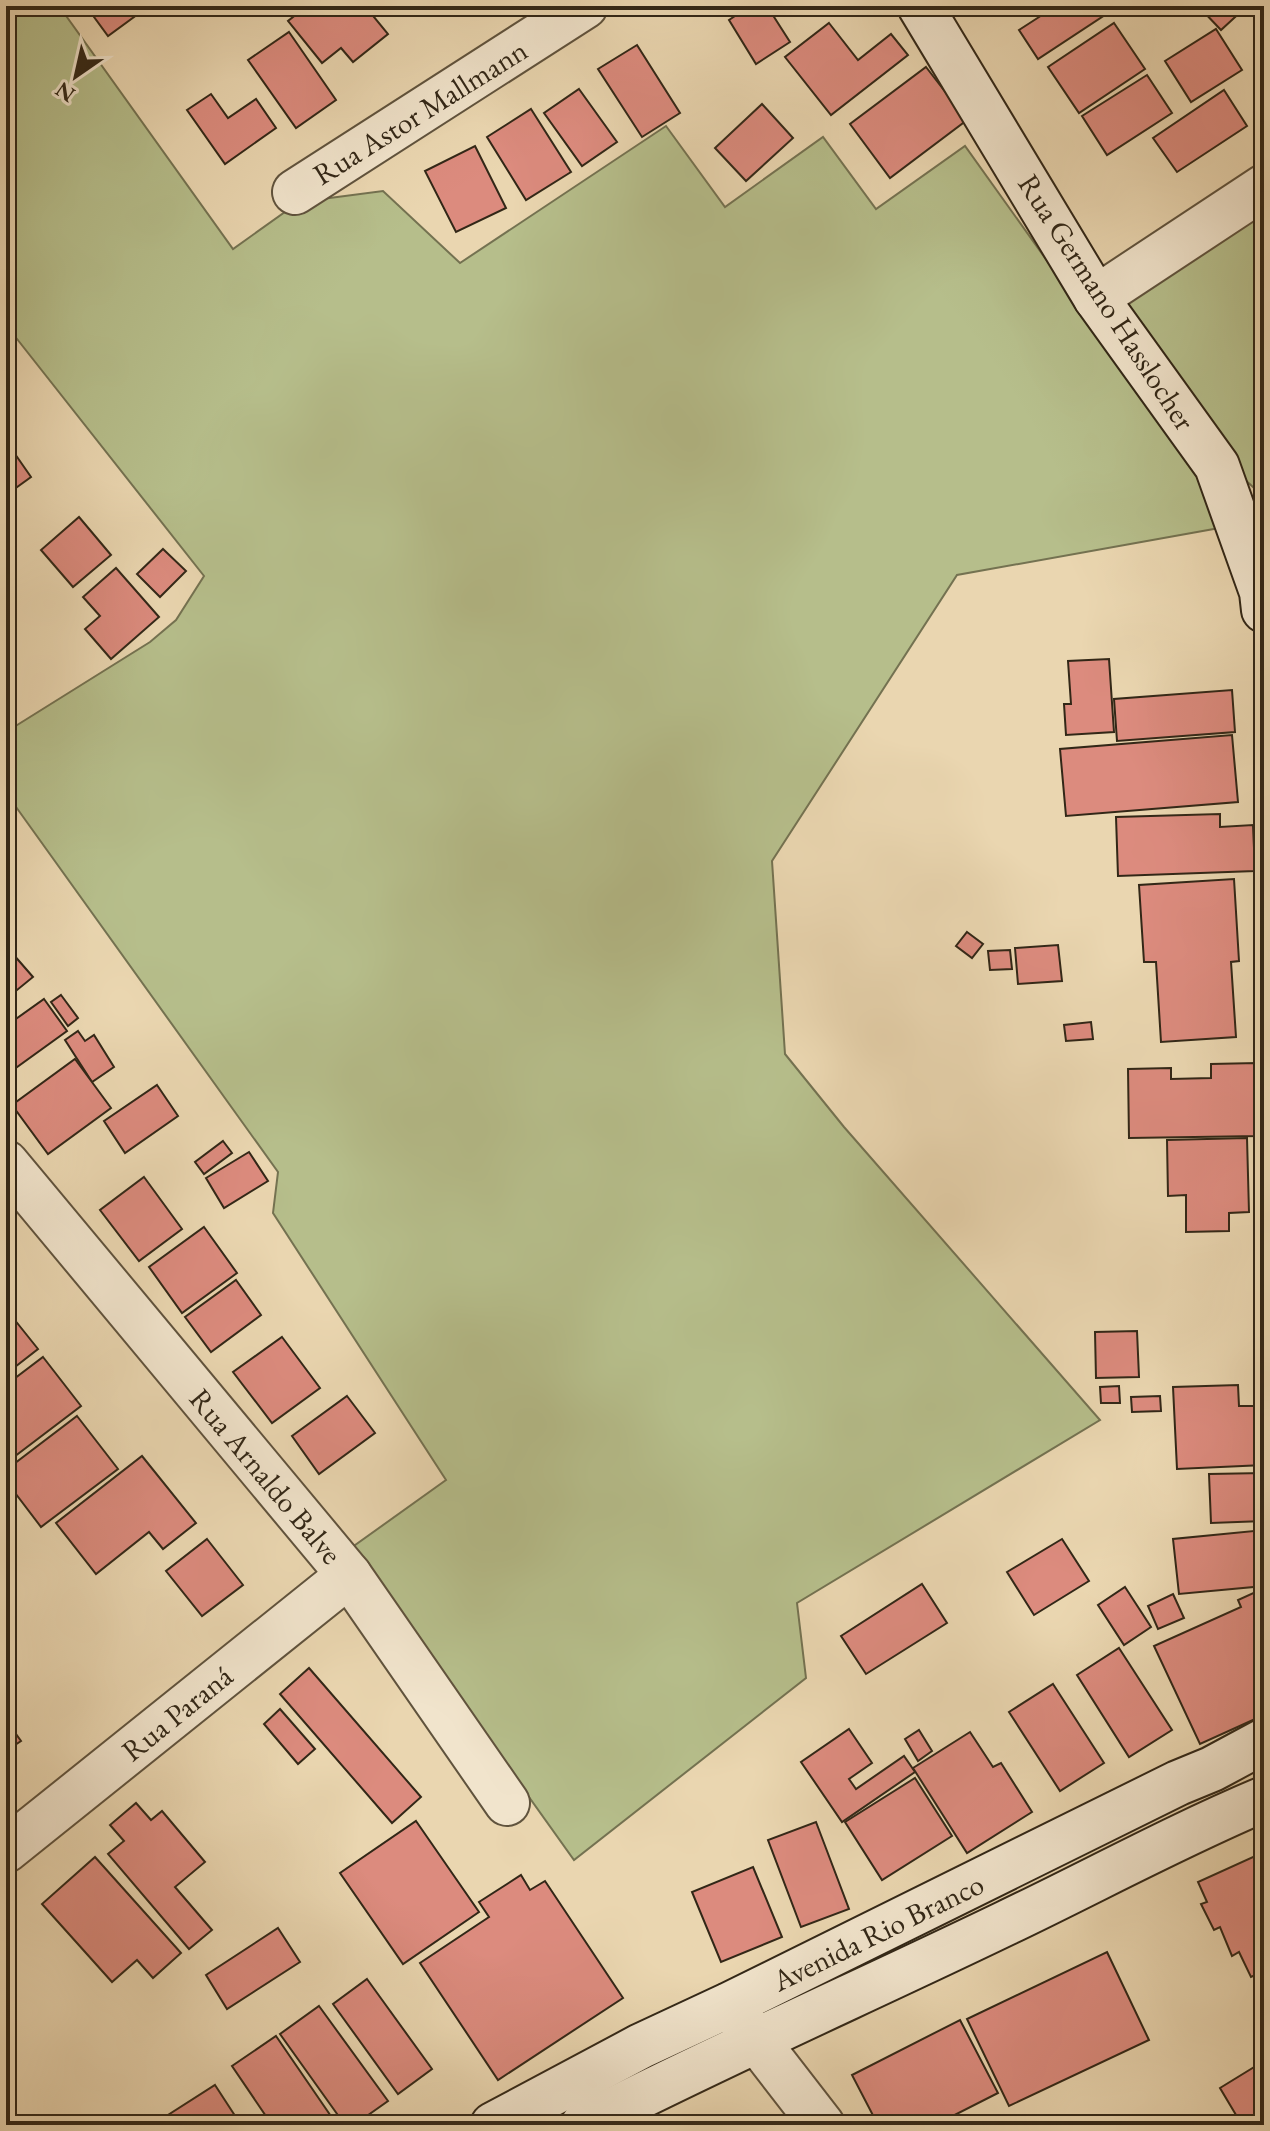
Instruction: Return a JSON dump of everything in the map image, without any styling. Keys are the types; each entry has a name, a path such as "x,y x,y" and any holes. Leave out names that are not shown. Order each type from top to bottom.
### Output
{"main road":[{"name":"Rua Astor Mallmann","path":"295,192 585,6"},
{"name":"Rua Germano Hasslocher","path":"920,6 1096,298 1217,466 1263,598"},
{"path":"1096,298 1264,187"},
{"path":"1217,466 1264,510"},
{"name":"Rua Arnaldo Balve","path":"6,1163 349,1575 507,1803"},
{"name":"Rua Paraná","path":"6,1850 349,1575"},
{"name":"Avenida Rio Branco","path":"493,2125 641,2046 1264,1741"},
{"name":"Avenida Rio Branco","path":"583,2125 756,2039 1264,1799"},
{"path":"729,2005 822,2125"}],"green space":[{"path":"6,6 59,6 233,249 299,202 383,191 460,263 666,126 725,207 823,137 876,209 965,146 1236,525 957,575 772,861 785,1054 844,1127 1100,1420 797,1603 806,1678 574,1860 351,1548 446,1480 273,1213 278,1172 6,793 6,732 150,642 176,620 204,576 6,325"},
{"path":"1264,206 1264,497 1231,467 1114,302"}],"building":[{"path":"86,6 149,6 108,36"},
{"path":"307,6 365,6 388,34 353,62 341,48 322,63 288,21"},
{"path":"750,6 767,6 790,42 756,64 729,20"},
{"path":"804,6 821,6 810,14"},
{"path":"1052,6 1117,7 1038,59 1019,30"},
{"path":"1205,6 1246,7 1221,30 1201,9"},
{"path":"829,23 858,60 891,34 908,55 831,115 785,57"},
{"path":"1114,23 1145,69 1079,113 1048,67"},
{"path":"1216,29 1242,70 1191,102 1165,61"},
{"path":"289,32 336,100 296,128 248,60"},
{"path":"637,45 680,113 642,137 598,69"},
{"path":"926,67 967,120 890,178 850,124"},
{"path":"1147,75 1172,113 1107,155 1082,116"},
{"path":"579,89 617,142 582,166 544,113"},
{"path":"1224,90 1247,126 1177,172 1153,138"},
{"path":"211,94 228,118 256,99 276,128 225,164 187,110"},
{"path":"762,104 793,138 746,181 715,148"},
{"path":"531,109 571,172 526,200 487,137"},
{"path":"475,146 506,208 456,232 425,171"},
{"path":"6,441 31,477 6,495"},
{"path":"79,517 111,555 73,587 41,550"},
{"path":"163,549 186,571 160,597 137,574"},
{"path":"116,568 159,617 111,659 85,629 100,616 83,597"},
{"path":"1109,659 1114,732 1066,735 1064,704 1071,704 1068,661"},
{"path":"1232,690 1235,732 1117,741 1114,699"},
{"path":"1232,735 1238,802 1066,816 1060,749"},
{"path":"1220,814 1220,827 1253,825 1255,871 1118,876 1116,817"},
{"path":"1234,879 1239,961 1231,962 1236,1037 1161,1042 1156,962 1144,962 1139,885"},
{"path":"967,932 983,944 972,958 956,946"},
{"path":"1058,945 1062,981 1018,984 1015,948"},
{"path":"6,946 33,977 6,999"},
{"path":"1010,950 1012,969 990,970 988,951"},
{"path":"61,995 78,1018 68,1026 51,1002"},
{"path":"44,999 67,1031 6,1075 6,1026"},
{"path":"1091,1022 1093,1039 1066,1041 1064,1025"},
{"path":"78,1031 85,1041 94,1035 114,1067 92,1082 65,1040"},
{"path":"75,1059 111,1108 48,1154 12,1105"},
{"path":"1257,1063 1259,1136 1129,1138 1128,1069 1171,1068 1171,1079 1211,1078 1211,1064"},
{"path":"157,1085 178,1116 125,1153 104,1121"},
{"path":"1247,1138 1249,1212 1229,1213 1229,1231 1186,1232 1186,1195 1168,1196 1167,1140"},
{"path":"223,1141 232,1153 204,1174 195,1162"},
{"path":"249,1152 268,1181 224,1208 206,1178"},
{"path":"144,1177 182,1229 139,1261 100,1210"},
{"path":"204,1227 237,1273 182,1313 149,1267"},
{"path":"236,1280 261,1315 211,1352 185,1317"},
{"path":"6,1309 38,1349 6,1374"},
{"path":"1137,1331 1139,1377 1096,1378 1095,1332"},
{"path":"282,1337 320,1388 272,1423 233,1372"},
{"path":"43,1357 81,1406 6,1463 6,1385"},
{"path":"1238,1385 1239,1406 1264,1406 1264,1465 1177,1469 1173,1387"},
{"path":"1119,1386 1120,1403 1101,1403 1100,1387"},
{"path":"347,1396 375,1433 319,1474 292,1436"},
{"path":"1160,1396 1161,1411 1132,1412 1131,1397"},
{"path":"77,1416 118,1469 41,1527 6,1481 6,1470"},
{"path":"142,1456 196,1523 163,1549 149,1532 96,1574 56,1523"},
{"path":"1264,1473 1264,1521 1211,1523 1209,1474"},
{"path":"1264,1530 1264,1586 1179,1594 1173,1539"},
{"path":"207,1539 243,1585 202,1616 166,1571"},
{"path":"1062,1539 1089,1581 1034,1615 1007,1572"},
{"path":"922,1584 947,1623 866,1674 841,1636"},
{"path":"1125,1587 1151,1627 1124,1645 1098,1605"},
{"path":"1260,1590 1264,1598 1264,1715 1200,1744 1154,1646 1241,1607 1238,1600"},
{"path":"1173,1594 1184,1618 1158,1629 1148,1606"},
{"path":"1119,1648 1172,1730 1129,1757 1077,1675"},
{"path":"309,1668 421,1797 392,1823 280,1694"},
{"path":"1053,1684 1104,1763 1060,1791 1009,1712"},
{"path":"280,1709 315,1749 298,1764 264,1724"},
{"path":"6,1720 21,1741 6,1751"},
{"path":"849,1729 872,1763 849,1779 856,1789 904,1756 915,1772 842,1822 801,1762"},
{"path":"919,1730 932,1751 918,1761 905,1739"},
{"path":"970,1732 993,1767 1001,1763 1032,1812 967,1853 913,1768"},
{"path":"915,1778 952,1836 882,1880 845,1822"},
{"path":"136,1803 151,1820 162,1811 205,1862 175,1887 212,1930 189,1949 108,1854 124,1841 110,1825"},
{"path":"416,1821 479,1912 403,1964 340,1873"},
{"path":"816,1822 849,1909 801,1927 768,1840"},
{"path":"1264,1852 1264,1971 1251,1977 1239,1952 1232,1956 1220,1927 1214,1930 1201,1904 1207,1902 1198,1882"},
{"path":"95,1857 181,1953 153,1978 137,1960 112,1982 42,1904"},
{"path":"753,1867 782,1937 721,1962 692,1892"},
{"path":"521,1875 530,1890 545,1881 623,1998 498,2080 420,1963 489,1917 479,1902"},
{"path":"278,1928 300,1962 227,2009 206,1975"},
{"path":"1107,1952 1149,2040 1009,2106 967,2019"},
{"path":"367,1979 432,2069 398,2094 333,2004"},
{"path":"319,2006 388,2101 354,2125 345,2125 280,2034"},
{"path":"960,2020 998,2093 935,2125 878,2125 852,2075"},
{"path":"276,2036 337,2125 272,2125 232,2066"},
{"path":"1264,2061 1264,2125 1242,2125 1220,2088"},
{"path":"215,2085 241,2125 159,2125 157,2122"}]}
